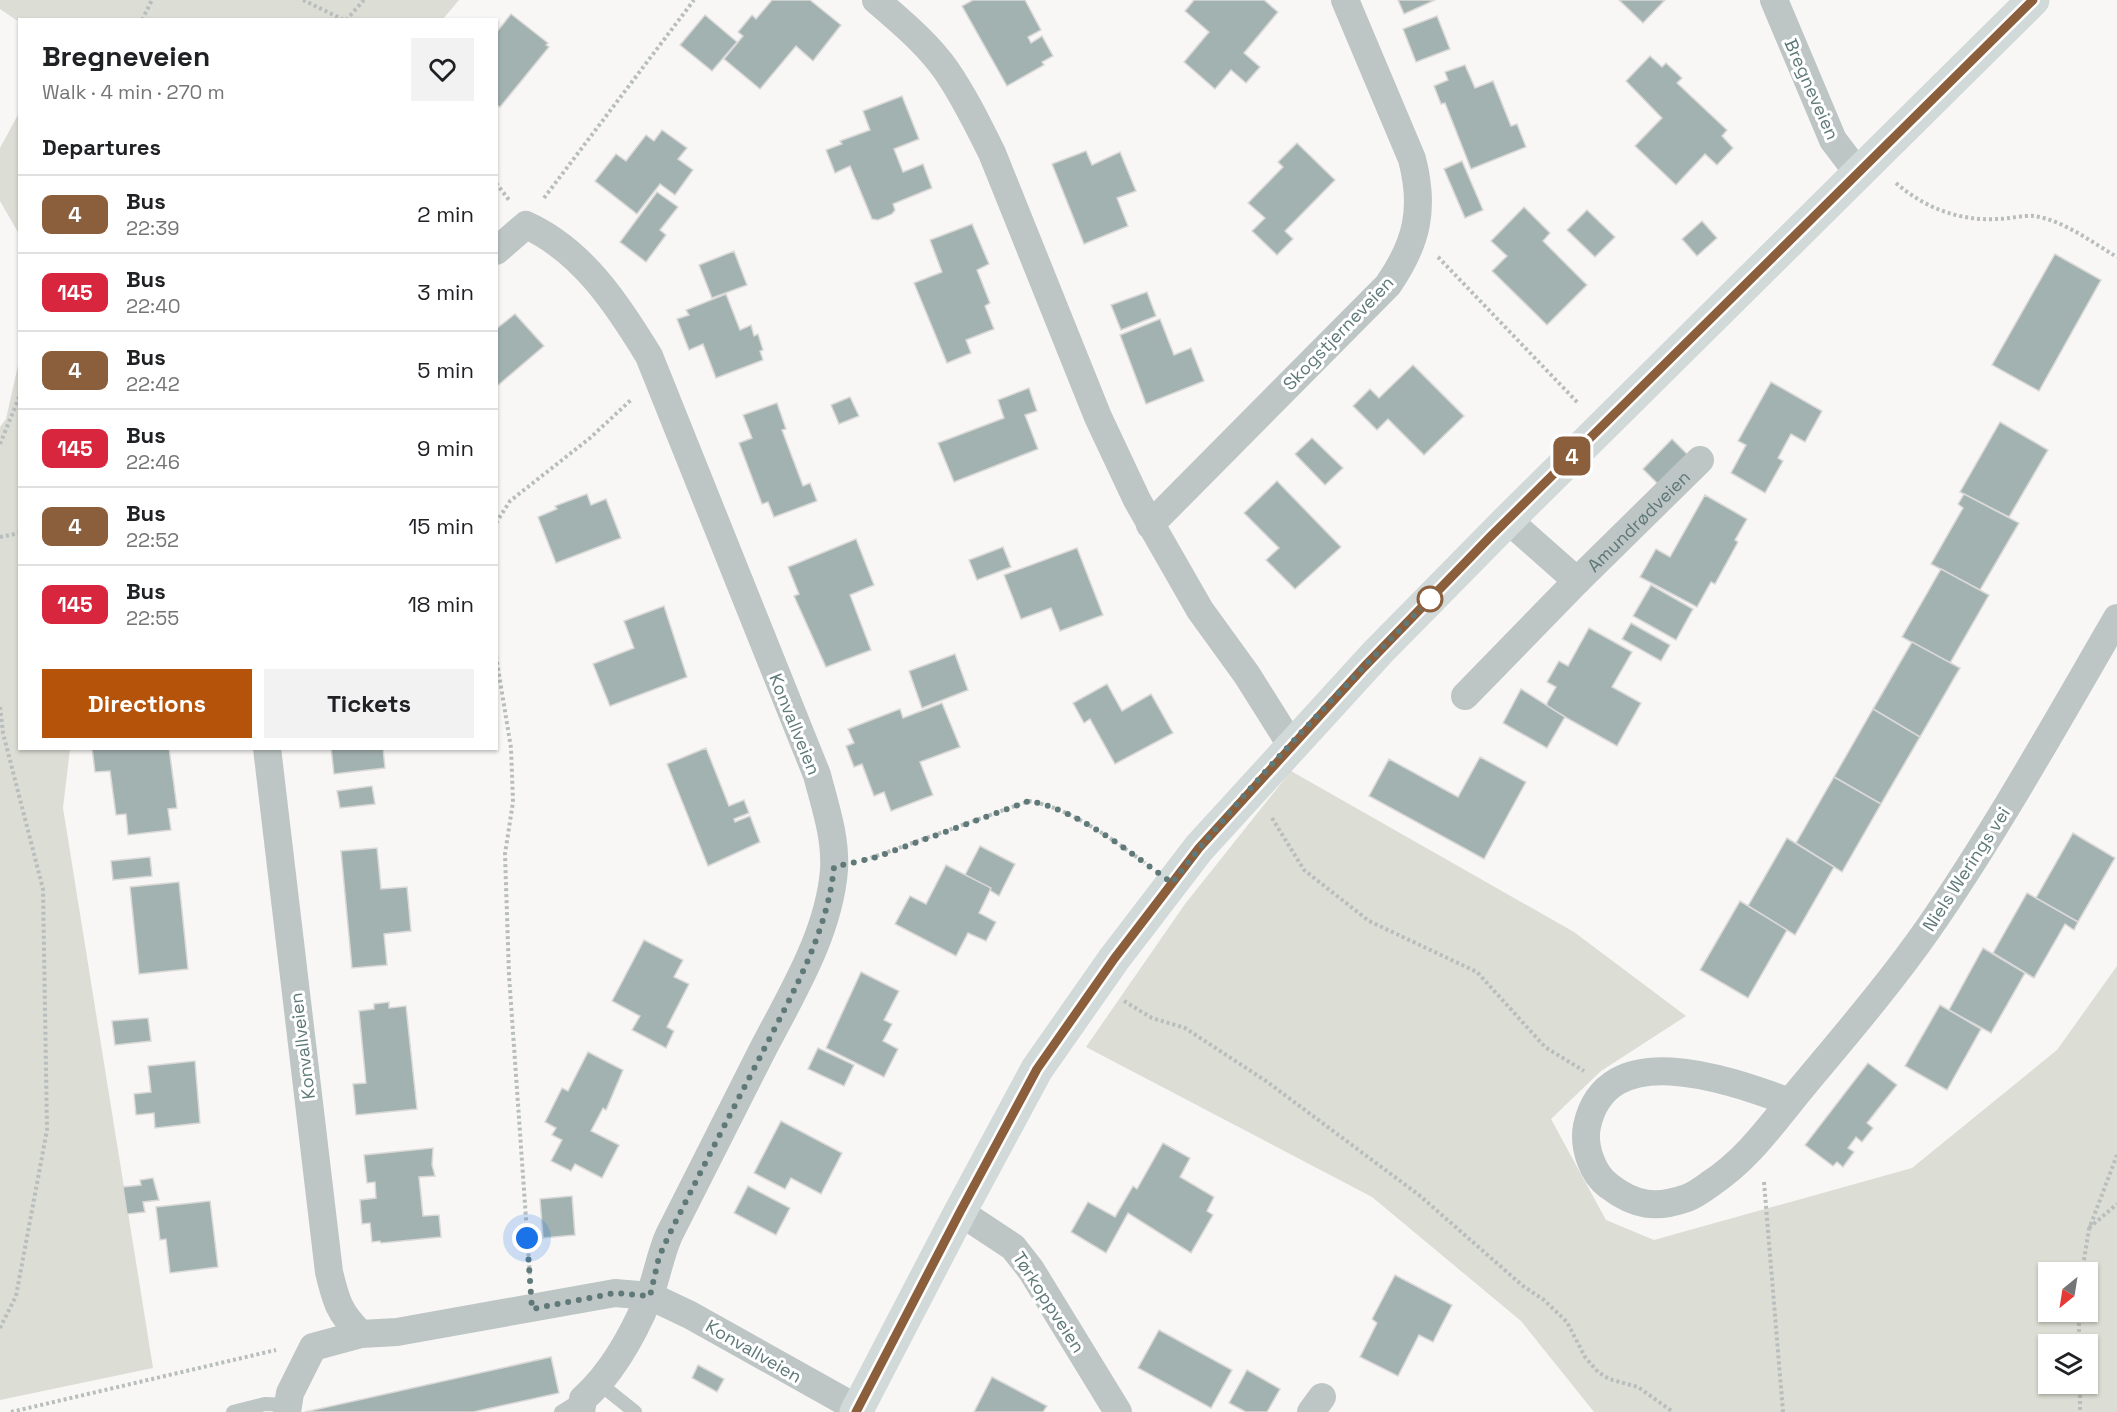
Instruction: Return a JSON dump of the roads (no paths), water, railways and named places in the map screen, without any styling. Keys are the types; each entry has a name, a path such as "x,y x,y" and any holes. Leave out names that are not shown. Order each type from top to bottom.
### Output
{"main road":[{"path":"857,1410 1037,1069 1097,983 1199,848 1291,745 1508,520 2033,0"}],"street":[{"path":"876,0 927,47 946,69 970,111 992,153 1098,417 1150,525 1200,610 1247,675 1291,745"},
{"name":"Skogstjerneveien","path":"1150,525 1388,285 1406,259 1414,233 1419,187 1412,159 1345,0"},
{"name":"Bregneveien","path":"1774,0 1833,140 1864,167"},
{"name":"Konvallveien","path":"498,249 526,225 558,241 626,318 649,356 817,775 833,838 834,867 827,911 814,943 792,992 669,1235 659,1257 650,1296 632,1333 581,1402"},
{"name":"Amundrødveien","path":"1465,696 1700,460"},
{"name":"Amundrødveien","path":"1508,520 1577,581"},
{"name":"Niels Werings vei","path":"1790,1102 1724,1081 1658,1071 1639,1072 1604,1090 1590,1111 1585,1133 1586,1145 1603,1182 1622,1196 1656,1207 1690,1197 1729,1171 1759,1142 1865,1012 1927,930 2006,809 2117,618"},
{"name":"Konvallveien","path":"267,750 329,1272 338,1307 361,1334"},
{"name":"Tørkoppveien","path":"960,1212 1014,1247 1031,1270 1118,1412"},
{"name":"Konvallveien","path":"288,1408 290,1393 313,1347 361,1334 408,1330 615,1293 650,1296 690,1315 857,1410"}],"lane":[{"path":"581,1402 635,1412"},
{"path":"233,1412 266,1404 288,1408"}]}
